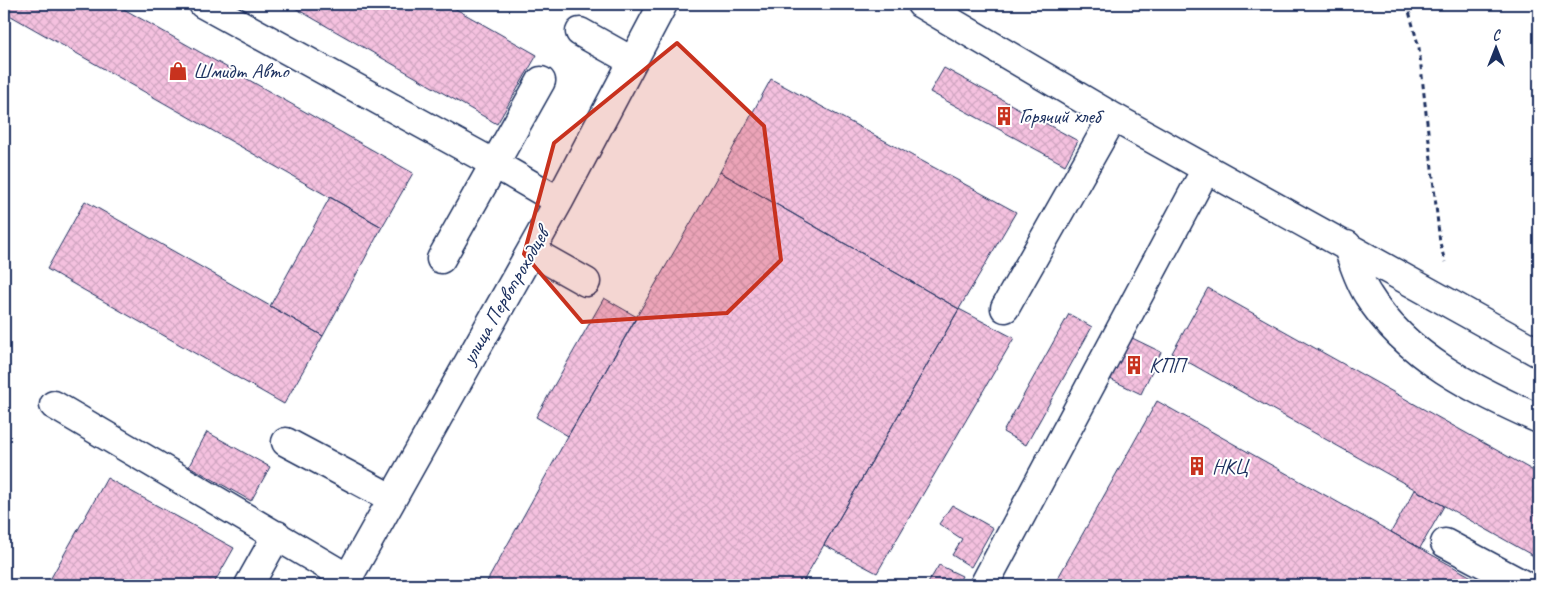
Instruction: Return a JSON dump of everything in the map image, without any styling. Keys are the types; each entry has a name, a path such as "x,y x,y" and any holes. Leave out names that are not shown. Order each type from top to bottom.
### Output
{"street":[{"path":"202,4 559,201"},
{"name":"улица Первопроходцев","path":"346,582 391,498 559,201 663,4"},
{"path":"921,4 1113,117 1539,353"},
{"path":"580,32 632,61"},
{"path":"441,259 541,81"},
{"path":"1005,308 1113,117"},
{"path":"984,585 1206,169"},
{"path":"1346,245 1367,294 1390,325 1423,357 1483,394 1539,419"},
{"path":"531,250 586,282"},
{"path":"54,406 277,535 346,582"},
{"path":"286,442 391,498"},
{"path":"249,585 277,535"},
{"path":"1444,543 1524,585"}],"path":[{"path":"1407,4 1419,48 1440,243 1444,262"}],"highlighted area":[{"path":"677,43 764,126 781,260 727,313 582,322 524,254 554,143"}],"building":[{"path":"4,4 115,4 413,173 382,227 4,12"},
{"path":"288,4 447,4 537,55 497,124"},
{"name":"Горячий хлеб","path":"944,68 1078,141 1065,165 930,92"},
{"path":"771,79 1016,212 959,309 720,172"},
{"path":"720,172 959,309 801,585 485,585 568,436"},
{"path":"330,197 382,227 323,336 270,306"},
{"path":"85,201 323,336 284,404 47,269"},
{"name":"НКЦ","path":"1208,288 1539,474 1539,559 1172,353"},
{"path":"604,298 637,317 568,436 536,417"},
{"path":"959,309 1014,338 877,573 824,545"},
{"path":"1069,314 1092,327 1026,445 1003,432"},
{"name":"КПП","path":"1126,335 1161,352 1141,394 1106,377"},
{"name":"НКЦ","path":"1157,401 1391,532 1486,585 1054,585"},
{"path":"207,432 270,467 251,501 189,466"},
{"path":"107,478 234,548 213,585 47,585"},
{"path":"1415,490 1444,506 1420,548 1391,532"},
{"path":"952,505 993,528 971,567 952,555 962,539 939,524"},
{"path":"939,565 962,576 957,585 927,585"}],"place":[{"name":"Шмидт Авто","path":"178,71"},
{"name":"Горячий хлеб","path":"1004,116"},
{"name":"КПП","path":"1134,365"},
{"name":"НКЦ","path":"1197,466"}]}
